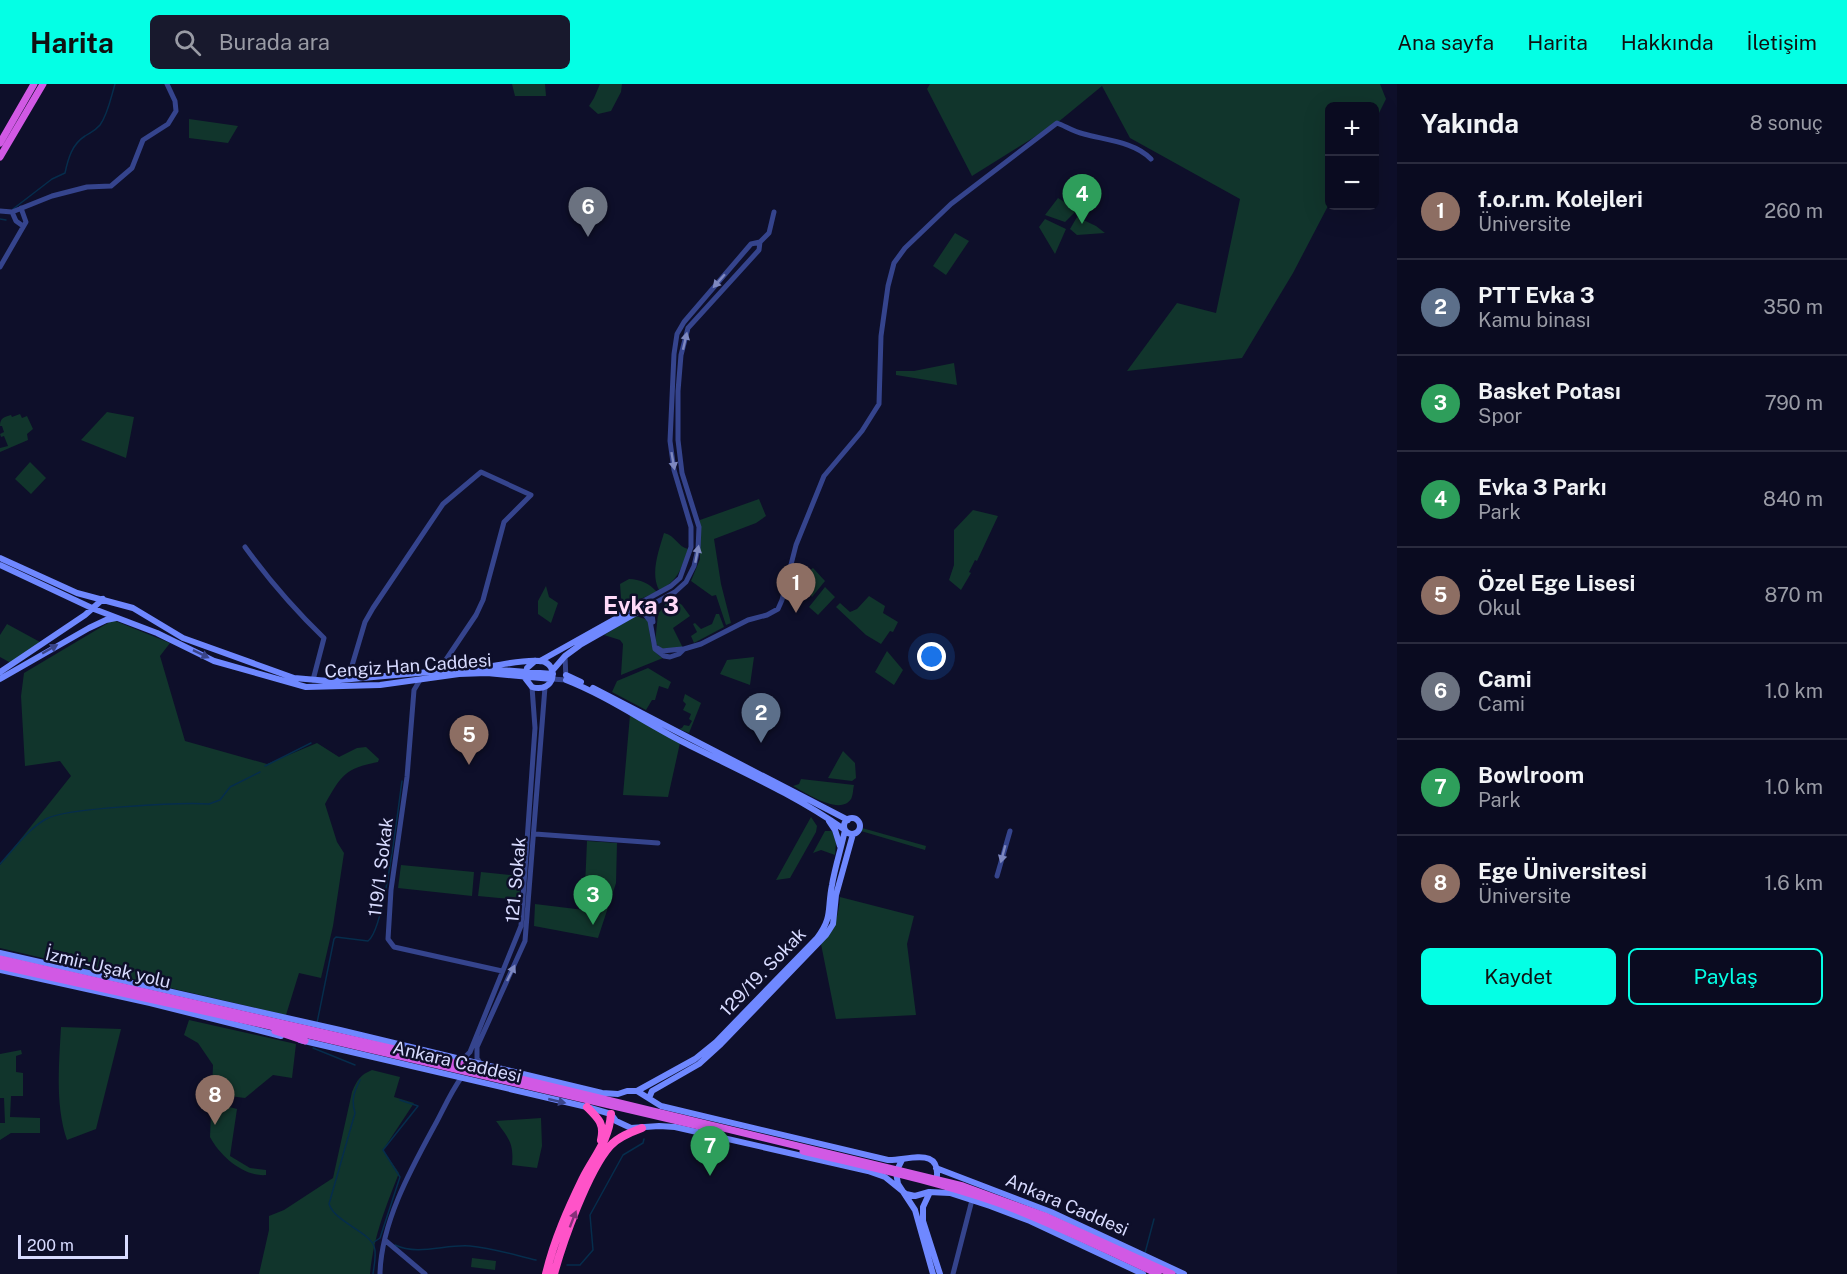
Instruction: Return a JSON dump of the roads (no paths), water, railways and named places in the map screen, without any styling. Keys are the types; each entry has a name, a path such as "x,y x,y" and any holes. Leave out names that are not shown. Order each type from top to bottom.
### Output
{"highway":[{"path":"0,143 34,84"},
{"path":"0,158 43,84"},
{"name":"İzmir-Uşak yolu","path":"0,958 210,1006"},
{"path":"47,964 78,976"},
{"name":"Ankara Caddesi","path":"0,966 447,1064"},
{"path":"50,981 71,982"},
{"path":"210,1006 242,1008"},
{"name":"Ankara Caddesi","path":"210,1006 745,1136 960,1191 1042,1221 1159,1271"},
{"path":"239,1019 305,1041"},
{"path":"587,1107 599,1118 603,1127 597,1153"},
{"path":"546,1274 567,1209 608,1133 611,1114"},
{"path":"554,1274 579,1204 598,1165 610,1146 622,1137 642,1128"},
{"name":"Ankara Caddesi","path":"1104,1246 1129,1261 1172,1274"},
{"path":"1130,1249 1159,1271"},
{"path":"1129,1261 1151,1274"}],"main road":[{"name":"Cengiz Han Caddesi","path":"0,558 77,592 133,608 183,638 294,678 329,681 474,668 552,675"},
{"name":"Cengiz Han Caddesi","path":"0,565 214,661 306,687 403,682 459,674 525,673"},
{"path":"0,672 94,609 103,598"},
{"path":"532,687 539,689 545,687 565,656 641,608"},
{"path":"525,673 529,665 615,619 641,608"},
{"path":"0,679 89,628 106,620 117,618"},
{"path":"474,668 538,661 547,664 552,675"},
{"name":"121. Sokak","path":"525,673 532,687"},
{"name":"Cengiz Han Caddesi","path":"566,677 848,820"},
{"name":"Cengiz Han Caddesi","path":"566,677 683,742 749,773 825,815 845,830"},
{"path":"825,815 835,830 841,849"},
{"path":"855,819 859,825 857,832 853,834 845,830 844,824 848,820 855,819"},
{"name":"129/19. Sokak","path":"637,1091 695,1059 716,1042 817,938 829,917 832,887 845,830"},
{"name":"129/19. Sokak","path":"649,1098 652,1091 699,1064 721,1044 826,935 833,924 836,895 853,834"},
{"name":"Ankara Caddesi","path":"0,953 602,1093 618,1094 637,1091 659,1106 888,1160 922,1156 932,1162 936,1168 1052,1212 1184,1274"},
{"name":"Ankara Caddesi","path":"0,970 587,1107 611,1114 623,1126 631,1128 675,1127 868,1171 885,1177 906,1194 915,1196 929,1192 950,1193 1030,1221 1143,1274"},
{"path":"611,1114 613,1098 618,1094"},
{"path":"642,1128 653,1120 656,1112 655,1104 649,1098"},
{"path":"902,1160 896,1172 896,1178 915,1210 933,1274"},
{"path":"936,1168 936,1183 929,1192 923,1207 923,1221 940,1274"}],"street":[{"path":"0,211 12,212 87,186 111,186 132,168 143,140 168,124 176,111 175,101 167,84"},
{"path":"641,608 652,617 656,648 663,651 684,649 701,644 726,630 778,609 796,545 824,476 862,431 879,404 881,336 888,286 894,263 935,217 1057,123 1081,134 1107,138 1144,152 1151,159"},
{"path":"0,267 26,222 21,208"},
{"path":"12,212 16,221 23,226"},
{"path":"641,608 680,578 689,555 691,527 674,470 670,441 672,372 677,334 684,322 751,244 760,242 769,233 774,212"},
{"path":"641,608 675,592 687,582 697,558 699,527 682,472 678,440 681,355 688,328 759,250 760,242"},
{"path":"705,298 711,303"},
{"path":"672,372 680,373"},
{"path":"671,393 678,393"},
{"path":"348,679 365,622 373,608 443,504 482,472 531,495 504,522 483,600 470,625 440,670"},
{"path":"246,547 277,588 324,638 313,680"},
{"path":"680,578 687,582"},
{"path":"641,608 650,621 655,649 664,656 670,657 679,654 684,649"},
{"path":"565,656 566,677"},
{"name":"Cengiz Han Caddesi","path":"552,675 566,677"},
{"name":"119/1. Sokak","path":"420,680 414,690 408,777 391,890 388,939 394,947 502,971"},
{"path":"403,682 414,690"},
{"name":"121. Sokak","path":"462,1060 470,1052 521,926 535,728 532,687"},
{"name":"121. Sokak","path":"481,1065 477,1058 477,1047 525,941 545,687"},
{"path":"997,876 1010,831"},
{"path":"535,834 658,843"},
{"path":"380,1274 396,1203 407,1175 461,1078"},
{"path":"952,1274 972,1200"},
{"path":"386,1241 425,1274"}],"waterway":[{"path":"13,209 52,179 65,173 69,157 77,143 103,121 115,84"},
{"path":"0,219 6,220"},
{"path":"265,766 311,743"},
{"path":"0,864 39,823 57,815 152,805 209,804 220,800 230,787 260,772"},
{"path":"317,1023 334,939 336,937 368,941 380,915 402,781"},
{"path":"313,1048 355,1065"},
{"path":"360,1080 354,1096 355,1113 329,1204 338,1216 371,1241 375,1249 373,1274"},
{"path":"374,1242 380,1238 400,1177 383,1150 418,1106 400,1100"},
{"path":"567,1265 580,1265 593,1250 590,1215 623,1155 643,1143 644,1139"},
{"path":"1145,1253 1154,1219"},
{"path":"395,1245 413,1250 470,1246 536,1260"}],"place":[{"name":"Evka 3 Parkı","path":"1082,224"},
{"name":"Cami","path":"588,237"},
{"name":"f.o.r.m. Kolejleri","path":"796,613"},
{"name":"PTT Evka 3","path":"761,743"},
{"name":"Özel Ege Lisesi","path":"469,765"},
{"name":"Basket Potası","path":"593,925"},
{"name":"Ege Üniversitesi","path":"215,1125"},
{"name":"Bowlroom","path":"710,1176"}],"district":[{"name":"Evka 3","path":"641,606"}]}
